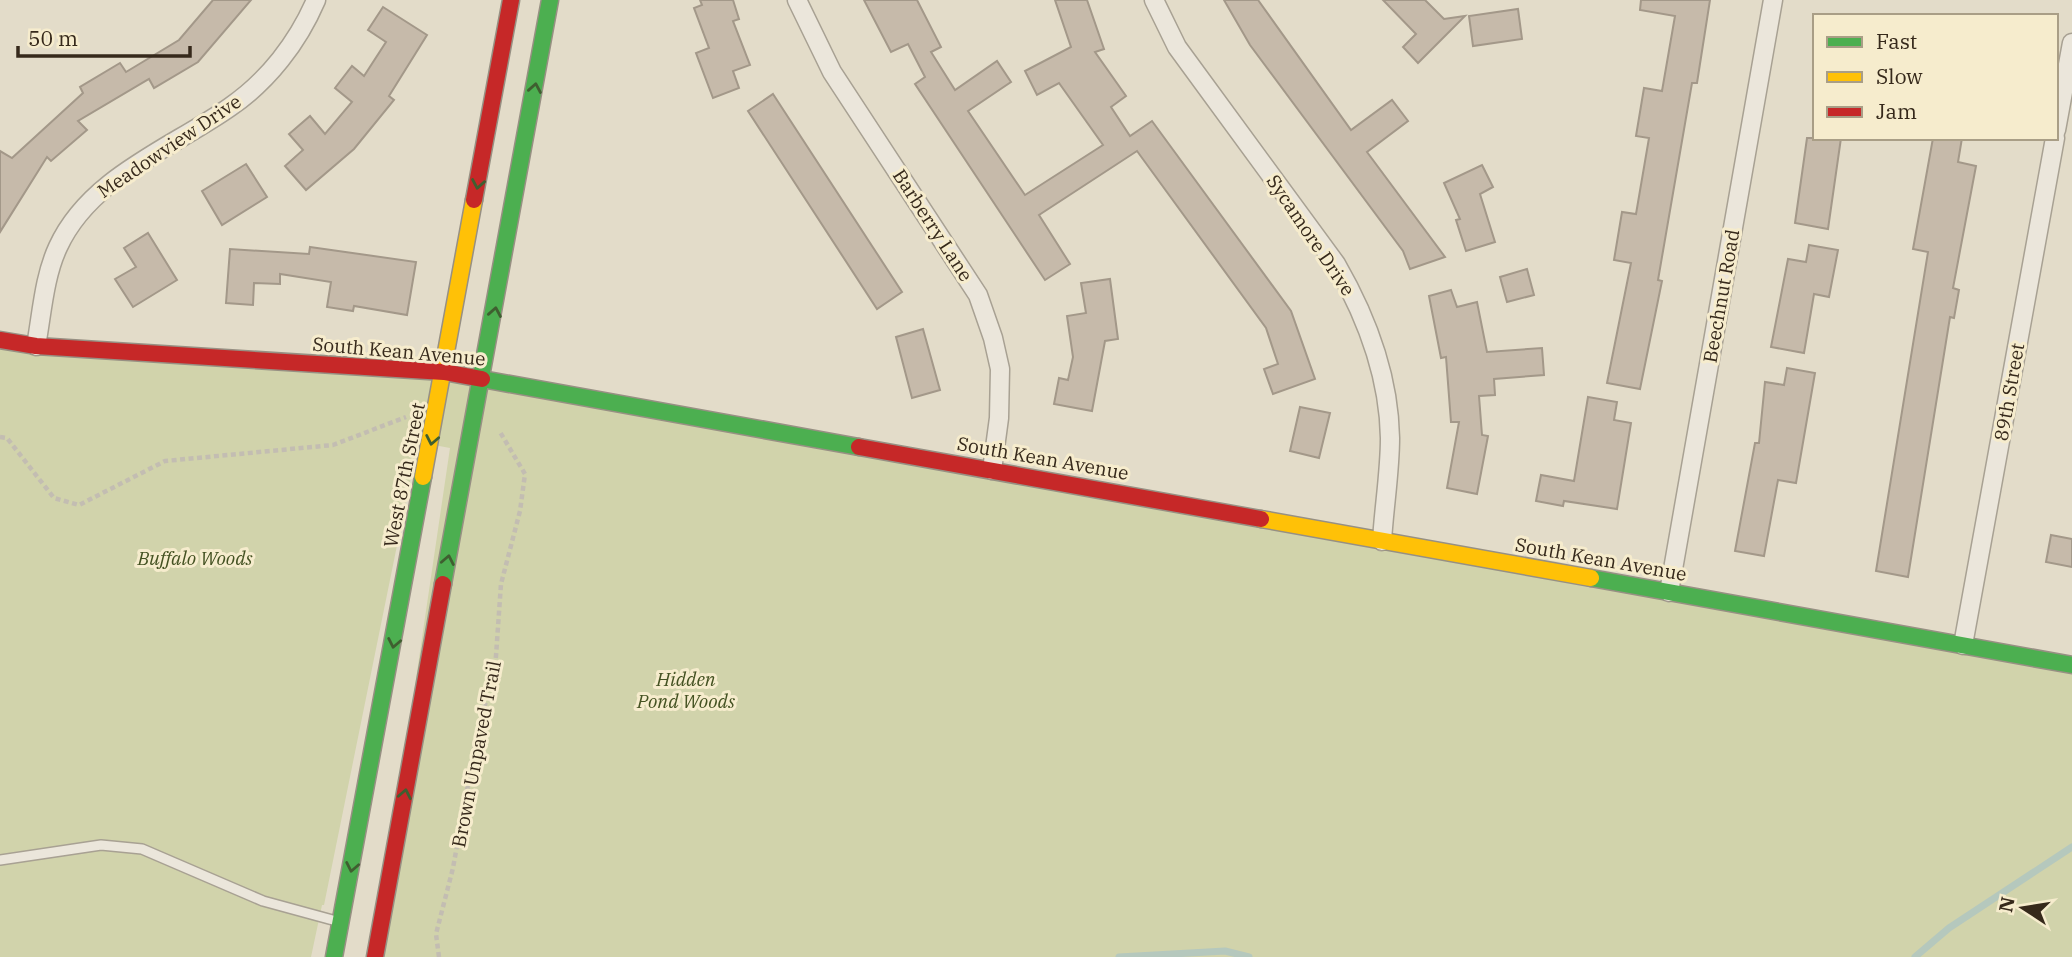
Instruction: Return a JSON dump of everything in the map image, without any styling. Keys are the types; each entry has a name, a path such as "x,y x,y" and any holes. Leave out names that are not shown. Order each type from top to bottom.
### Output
{"street":[{"name":"Meadowview Drive","path":"36,346 48,275 59,245 76,218 96,195 115,180 232,106 250,90 291,48 316,0"},
{"name":"West 87th Street","path":"334,957 511,0"},
{"path":"375,957 483,379 550,0"},
{"name":"Barberry Lane","path":"797,0 832,72 978,295 993,338 1000,369 999,418 992,470"},
{"name":"Sycamore Drive","path":"1154,0 1177,47 1336,264 1373,341 1389,425 1381,541"},
{"name":"Beechnut Road","path":"1668,592 1773,0"},
{"path":"2058,119 2072,43"},
{"name":"89th Street","path":"1963,645 2055,140"},
{"name":"South Kean Avenue","path":"0,340 36,346 444,372 2072,665"}],"lane":[{"path":"0,860 101,845 142,849 263,901 341,923"}],"path":[{"path":"0,437 7,438 54,498 79,505 165,461 333,445 406,417"},
{"name":"Brown Unpaved Trail","path":"439,957 436,934 453,868 478,729 495,670 501,584 520,511 525,474 500,432"}],"green space":[{"name":"Hidden Pond Woods","path":"0,338 461,383 2072,667 2072,957 375,957 450,448 418,442 324,905 311,957 0,957"}],"building":[{"path":"213,0 251,0 198,62 154,88 149,79 78,121 87,130 51,161 47,157 0,232 0,151 12,158 83,93 80,87 120,63 126,72 179,40"},
{"path":"700,0 733,0 739,19 733,21 750,65 733,71 739,88 713,98 696,53 709,48 694,8 702,5"},
{"path":"864,0 917,0 941,47 931,52 955,90 997,61 1011,82 968,111 1025,195 1103,145 1059,83 1037,95 1025,71 1071,47 1055,0 1087,0 1104,49 1095,52 1126,96 1111,107 1130,136 1152,121 1291,311 1315,379 1273,394 1264,369 1278,364 1266,328 1137,151 1039,215 1070,264 1045,280 915,84 925,77 908,44 891,52"},
{"path":"1224,0 1258,0 1351,130 1392,100 1408,121 1367,152 1445,257 1410,269 1403,251 1250,45"},
{"path":"1383,0 1425,0 1444,19 1465,16 1418,63 1403,47 1416,34"},
{"path":"1641,0 1710,0 1697,83 1692,83 1658,280 1662,281 1640,389 1607,383 1631,263 1614,260 1622,212 1636,214 1649,138 1636,136 1644,88 1662,91 1675,16 1640,10"},
{"path":"383,7 427,35 389,96 394,100 354,149 306,190 285,166 303,150 289,134 310,116 325,134 352,102 335,88 352,66 364,76 386,42 368,30"},
{"path":"1518,9 1522,39 1473,46 1469,16"},
{"path":"773,94 902,292 877,309 748,111"},
{"path":"1807,138 1841,140 1828,229 1795,223"},
{"path":"1933,140 1962,140 1958,162 1976,166 1953,288 1959,290 1954,318 1950,317 1908,577 1876,571 1928,252 1913,249"},
{"path":"246,164 267,197 222,225 202,191"},
{"path":"1482,165 1493,187 1480,194 1495,242 1466,251 1456,220 1460,219 1444,183"},
{"path":"148,233 177,280 133,307 115,279 136,267 124,248"},
{"path":"1809,245 1838,250 1829,297 1814,294 1804,353 1771,347 1788,259 1806,262"},
{"path":"310,247 416,262 407,315 354,306 353,311 327,307 331,282 280,274 280,284 254,283 253,305 226,303 230,249 309,254"},
{"path":"1527,269 1534,295 1507,302 1500,277"},
{"path":"1110,279 1118,339 1105,341 1092,411 1054,404 1059,378 1068,380 1073,357 1067,316 1086,313 1081,283"},
{"path":"1451,290 1457,307 1477,302 1487,352 1542,348 1544,375 1494,379 1495,395 1479,396 1482,435 1488,436 1477,494 1447,488 1459,422 1451,422 1446,357 1441,358 1429,296"},
{"path":"923,329 940,390 912,398 896,337"},
{"path":"1787,368 1815,373 1796,483 1778,480 1764,556 1735,551 1755,443 1759,443 1765,382 1784,385"},
{"path":"1588,397 1617,402 1614,420 1631,423 1617,509 1564,501 1563,506 1536,501 1541,475 1574,481"},
{"path":"1300,407 1330,413 1319,458 1290,451"},
{"path":"2051,535 2072,539 2072,567 2046,562"}],"waterway":[{"path":"1915,957 1949,928 2072,847"},
{"path":"1119,957 1225,951 1249,957"}],"traffic: fast":[{"path":"443,584 550,0"},
{"path":"482,379 859,447"},
{"path":"334,957 423,477"},
{"path":"1591,578 2072,665"}],"traffic: slow":[{"path":"423,477 474,200"},
{"path":"1261,519 1591,578"}],"traffic: jam":[{"path":"474,200 511,0"},
{"path":"0,340 36,346 444,372 482,379"},
{"path":"859,447 1261,519"},
{"path":"375,957 443,584"}],"park label":[{"name":"Buffalo Woods","path":"195,558"}]}
